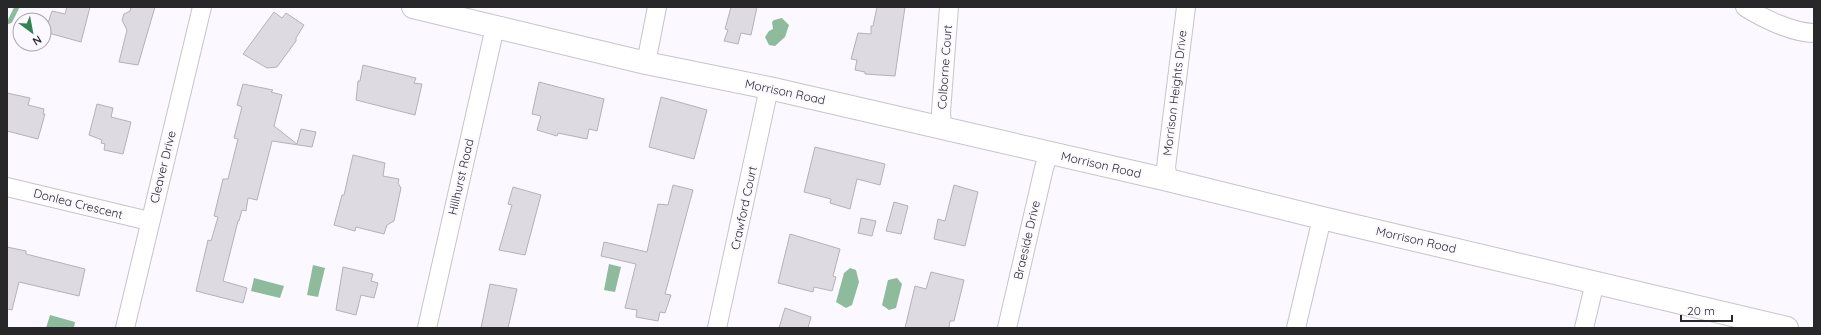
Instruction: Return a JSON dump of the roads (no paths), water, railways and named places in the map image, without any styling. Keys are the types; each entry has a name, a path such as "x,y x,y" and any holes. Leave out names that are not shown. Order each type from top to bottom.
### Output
{"street":[{"name":"Cleaver Drive","path":"125,328 202,7"},
{"name":"Morrison Road","path":"413,7 646,62 942,127 1787,328"},
{"path":"646,62 657,7"},
{"name":"Colborne Court","path":"942,127 941,112 949,7"},
{"name":"Morrison Heights Drive","path":"1168,180 1166,167 1186,7"},
{"path":"1745,7 1760,17 1806,33 1814,33"},
{"name":"Hillhurst Road","path":"427,328 495,27"},
{"name":"Crawford Court","path":"717,328 769,88"},
{"name":"Braeside Drive","path":"1007,328 1044,168 1049,153"},
{"name":"Donlea Crescent","path":"7,187 150,222"},
{"path":"1296,328 1322,218"},
{"path":"1584,328 1595,282"}],"waterway":[{"path":"7,22 10,21 17,7"}]}
